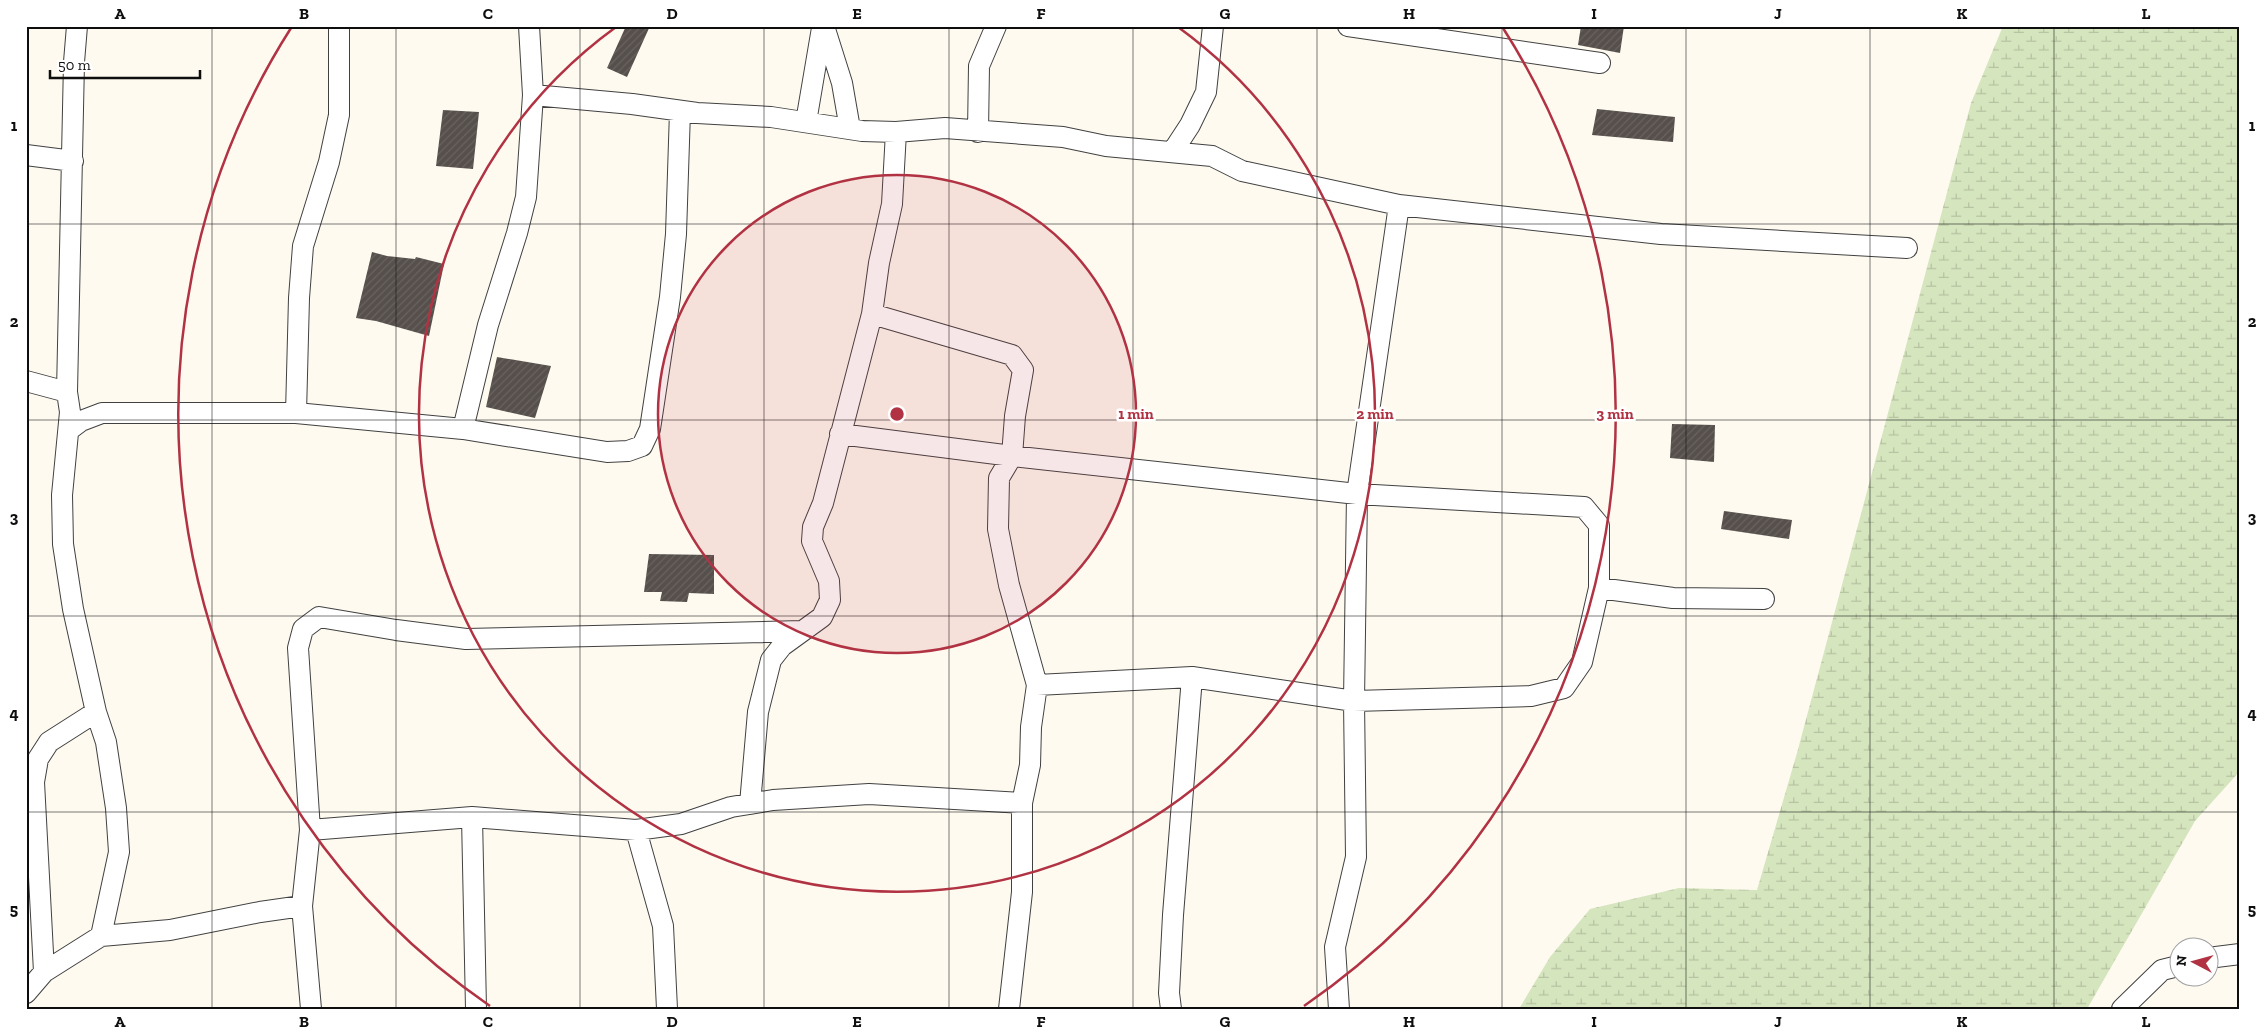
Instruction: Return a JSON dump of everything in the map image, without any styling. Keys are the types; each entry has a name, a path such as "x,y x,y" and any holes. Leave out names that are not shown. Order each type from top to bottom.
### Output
{"street":[{"path":"77,26 74,62 67,392 70,412 64,457 62,495 63,544 73,609 96,712 106,742 116,808 119,852 101,936"},
{"path":"296,413 299,298 303,246 329,162 339,114 339,26"},
{"path":"462,429 488,325 512,250 526,197 533,95 528,26"},
{"path":"806,122 823,26"},
{"path":"823,26 842,83 850,129"},
{"path":"978,132 979,66 996,26"},
{"path":"1173,151 1190,125 1206,92 1213,26"},
{"path":"1348,26 1600,63"},
{"path":"533,95 632,104 680,112 771,117 850,129 896,132 945,128 1062,137 1106,146 1212,156 1242,171 1400,205 1661,234 1907,248"},
{"path":"69,430 81,421 102,413 296,413 462,429 607,452 628,451 642,446 652,420 670,297 676,234 680,112"},
{"path":"750,804 758,712 771,660 782,646 822,617 830,600 829,581 812,541 813,527 823,503 872,314 879,263 892,204 896,132"},
{"path":"26,155 73,161"},
{"path":"1339,1009 1335,947 1356,857 1354,701 1358,494 1400,205"},
{"path":"872,314 1012,356 1023,370 1015,416 1012,456 999,478 998,528 1009,585 1037,685 1031,727 1030,765 1022,803 1022,892 1009,1009"},
{"path":"26,381 67,392"},
{"path":"840,434 1012,456 1358,494 1584,507 1599,524 1599,588 1582,662 1564,688 1531,696 1354,701 1192,677 1037,685"},
{"path":"1599,588 1673,598 1764,599"},
{"path":"311,1009 302,906 310,830 298,648 303,629 319,617 466,639 802,631"},
{"path":"1171,1009 1169,993 1173,915 1192,677"},
{"path":"44,972 34,782 38,759 49,742 96,712"},
{"path":"310,830 472,817 636,830 681,824 731,807 773,800 869,794 1022,803"},
{"path":"472,817 476,1009"},
{"path":"636,830 663,926 667,1009"},
{"path":"26,994 44,972 101,936 170,930 260,912 302,906"},
{"path":"2218,957 2240,954"},
{"path":"2122,1009 2162,970 2168,968"}],"green space":[{"path":"2003,26 2240,26 2240,771 2195,821 2087,1009 1519,1009 1550,957 1590,909 1679,888 1757,890 1797,753 1971,103"}],"building":[{"path":"626,26 650,26 627,77 607,68"},
{"path":"1581,26 1624,26 1620,53 1578,45"},
{"path":"1597,109 1675,117 1673,142 1592,135"},
{"path":"443,110 479,112 473,169 436,166"},
{"path":"372,252 387,256 415,259 416,257 444,264 429,336 376,321 356,318"},
{"path":"497,357 551,366 535,418 486,407"},
{"path":"1672,424 1715,425 1714,462 1670,458"},
{"path":"1724,511 1792,520 1789,539 1721,529"},
{"path":"649,554 714,555 714,594 689,593 687,602 660,601 662,592 644,592"}]}
